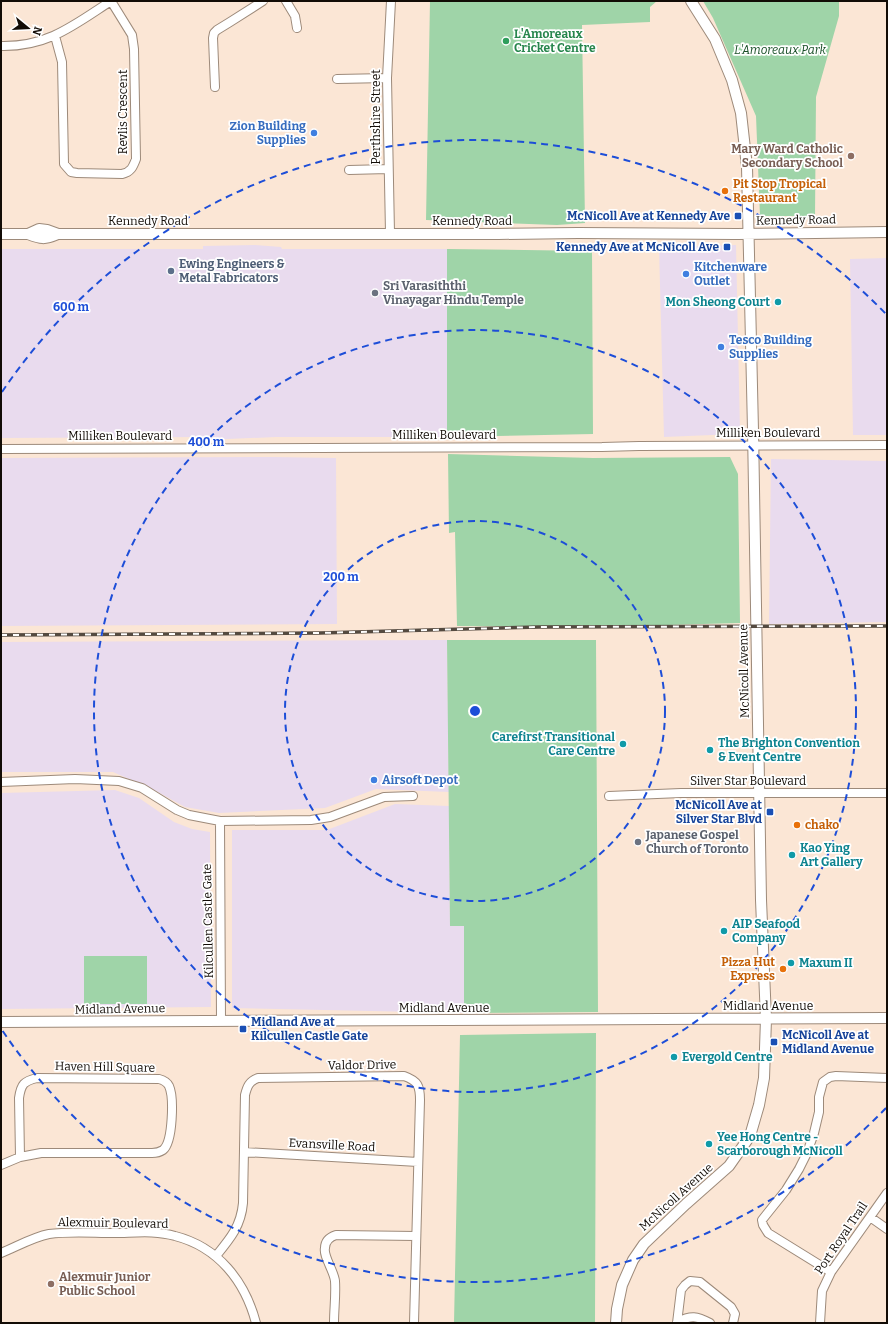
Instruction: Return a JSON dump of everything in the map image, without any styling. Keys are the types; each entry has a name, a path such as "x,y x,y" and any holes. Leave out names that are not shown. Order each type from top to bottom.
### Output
{"main road":[{"name":"McNicoll Avenue","path":"616,1323 622,1285 628,1268 638,1251 686,1204 729,1166 750,1136 762,1092 766,1019 761,900 747,167 741,114 732,80 715,39 691,1"},
{"name":"Kennedy Road","path":"1,234 28,234 39,230 47,230 58,234 748,234 887,232"},
{"name":"Midland Avenue","path":"1,1022 313,1022 887,1018"}],"street":[{"path":"1,46 16,46 55,36 111,1"},
{"name":"Revlis Crescent","path":"55,36 62,62 64,164 71,172 77,173 128,173 134,166 136,159 134,49 132,35 111,1"},
{"path":"215,87 214,33 263,1"},
{"path":"286,1 295,16 297,28"},
{"name":"Perthshire Street","path":"390,233 387,78 391,1"},
{"path":"337,79 387,78"},
{"path":"349,170 388,169"},
{"name":"Milliken Boulevard","path":"1,449 887,445"},
{"path":"1,782 75,780 119,781 142,788 189,815 220,821 311,820 330,817 384,797 413,796"},
{"name":"Silver Star Boulevard","path":"609,796 681,793 887,793"},
{"name":"Kilcullen Castle Gate","path":"220,821 221,1021"},
{"name":"Valdor Drive","path":"216,1256 235,1231 241,1218 245,1095 249,1083 258,1078 400,1076 412,1079 420,1092 414,1323"},
{"path":"831,1272 768,1233 762,1220 786,1190 807,1153 819,1112 819,1097 823,1082 830,1077 836,1076 887,1078"},
{"name":"Haven Hill Square","path":"1,1165 20,1157 41,1153 152,1153 163,1150 168,1144 170,1134 171,1101 168,1084 159,1079 37,1078 29,1080 23,1084 20,1089 20,1157"},
{"name":"Evansville Road","path":"244,1152 418,1162"},
{"name":"Port Royal Trail","path":"820,1323 822,1291 831,1272 887,1193"},
{"path":"870,1217 887,1229"},
{"name":"Alexmuir Boulevard","path":"1,1253 49,1234 150,1233 174,1235 216,1256 228,1268 241,1285 256,1323"},
{"path":"334,1323 335,1281 324,1248 330,1237 336,1234 416,1236"},
{"path":"677,1323 681,1290 690,1281 700,1282 730,1307 735,1314 733,1323"},
{"path":"677,1323 687,1317 700,1318 710,1323"}],"shaded area":[{"path":"255,245 281,247 282,249 447,249 447,437 276,437 205,440 204,437 1,438 1,249 203,249 203,246"},
{"path":"736,245 740,431 736,434 664,437 659,247"},
{"path":"887,258 887,435 853,435 850,259"},
{"path":"1,458 336,458 337,624 1,626"},
{"path":"771,459 887,461 887,622 769,624"},
{"path":"447,640 449,792 376,789 325,808 219,813 185,807 154,790 113,772 1,772 1,642"},
{"path":"115,790 139,798 174,822 192,829 210,832 211,1007 1,1009 1,793"},
{"path":"395,804 449,806 450,926 464,926 464,1013 232,1008 232,830 327,830"}],"green space":[{"path":"430,1 657,1 650,7 650,22 582,25 585,223 557,225 426,220"},
{"name":"L'Amoreaux Park","path":"703,1 839,1 839,16 816,97 815,216 760,216 756,116 713,18"},
{"path":"447,249 592,251 593,434 447,437"},
{"path":"448,454 593,458 730,457 738,474 740,623 594,627 457,626 455,532 449,533"},
{"path":"447,640 596,640 598,1012 464,1013 464,926 450,926"},
{"path":"84,956 147,956 147,1004 84,1004"},
{"path":"596,1033 595,1323 454,1323 460,1035"}],"railway":[{"path":"1,635 320,633 539,627 887,626"}],"place":[{"name":"L'Amoreaux Cricket Centre","path":"506,41"},
{"name":"Zion Building Supplies","path":"314,133"},
{"name":"Mary Ward Catholic Secondary School","path":"851,156"},
{"name":"Pit Stop Tropical Restaurant","path":"725,191"},
{"name":"McNicoll Ave at Kennedy Ave","path":"738,216"},
{"name":"Kennedy Ave at McNicoll Ave","path":"727,247"},
{"name":"Ewing Engineers & Metal Fabricators","path":"171,271"},
{"name":"Kitchenware Outlet","path":"686,274"},
{"name":"Sri Varasiththi Vinayagar Hindu Temple","path":"375,293"},
{"name":"Mon Sheong Court","path":"778,302"},
{"name":"Tesco Building Supplies","path":"721,347"},
{"name":"Carefirst Transitional Care Centre","path":"623,744"},
{"name":"The Brighton Convention & Event Centre","path":"710,750"},
{"name":"Airsoft Depot","path":"374,780"},
{"name":"McNicoll Ave at Silver Star Blvd","path":"770,812"},
{"name":"chako","path":"797,825"},
{"name":"Japanese Gospel Church of Toronto","path":"638,842"},
{"name":"Kao Ying Art Gallery","path":"792,855"},
{"name":"AIP Seafood Company","path":"724,931"},
{"name":"Maxum II","path":"791,963"},
{"name":"Pizza Hut Express","path":"783,969"},
{"name":"Midland Ave at Kilcullen Castle Gate","path":"243,1029"},
{"name":"McNicoll Ave at Midland Avenue","path":"774,1042"},
{"name":"Evergold Centre","path":"674,1057"},
{"name":"Yee Hong Centre - Scarborough McNicoll","path":"709,1144"},
{"name":"Alexmuir Junior Public School","path":"51,1284"}]}
